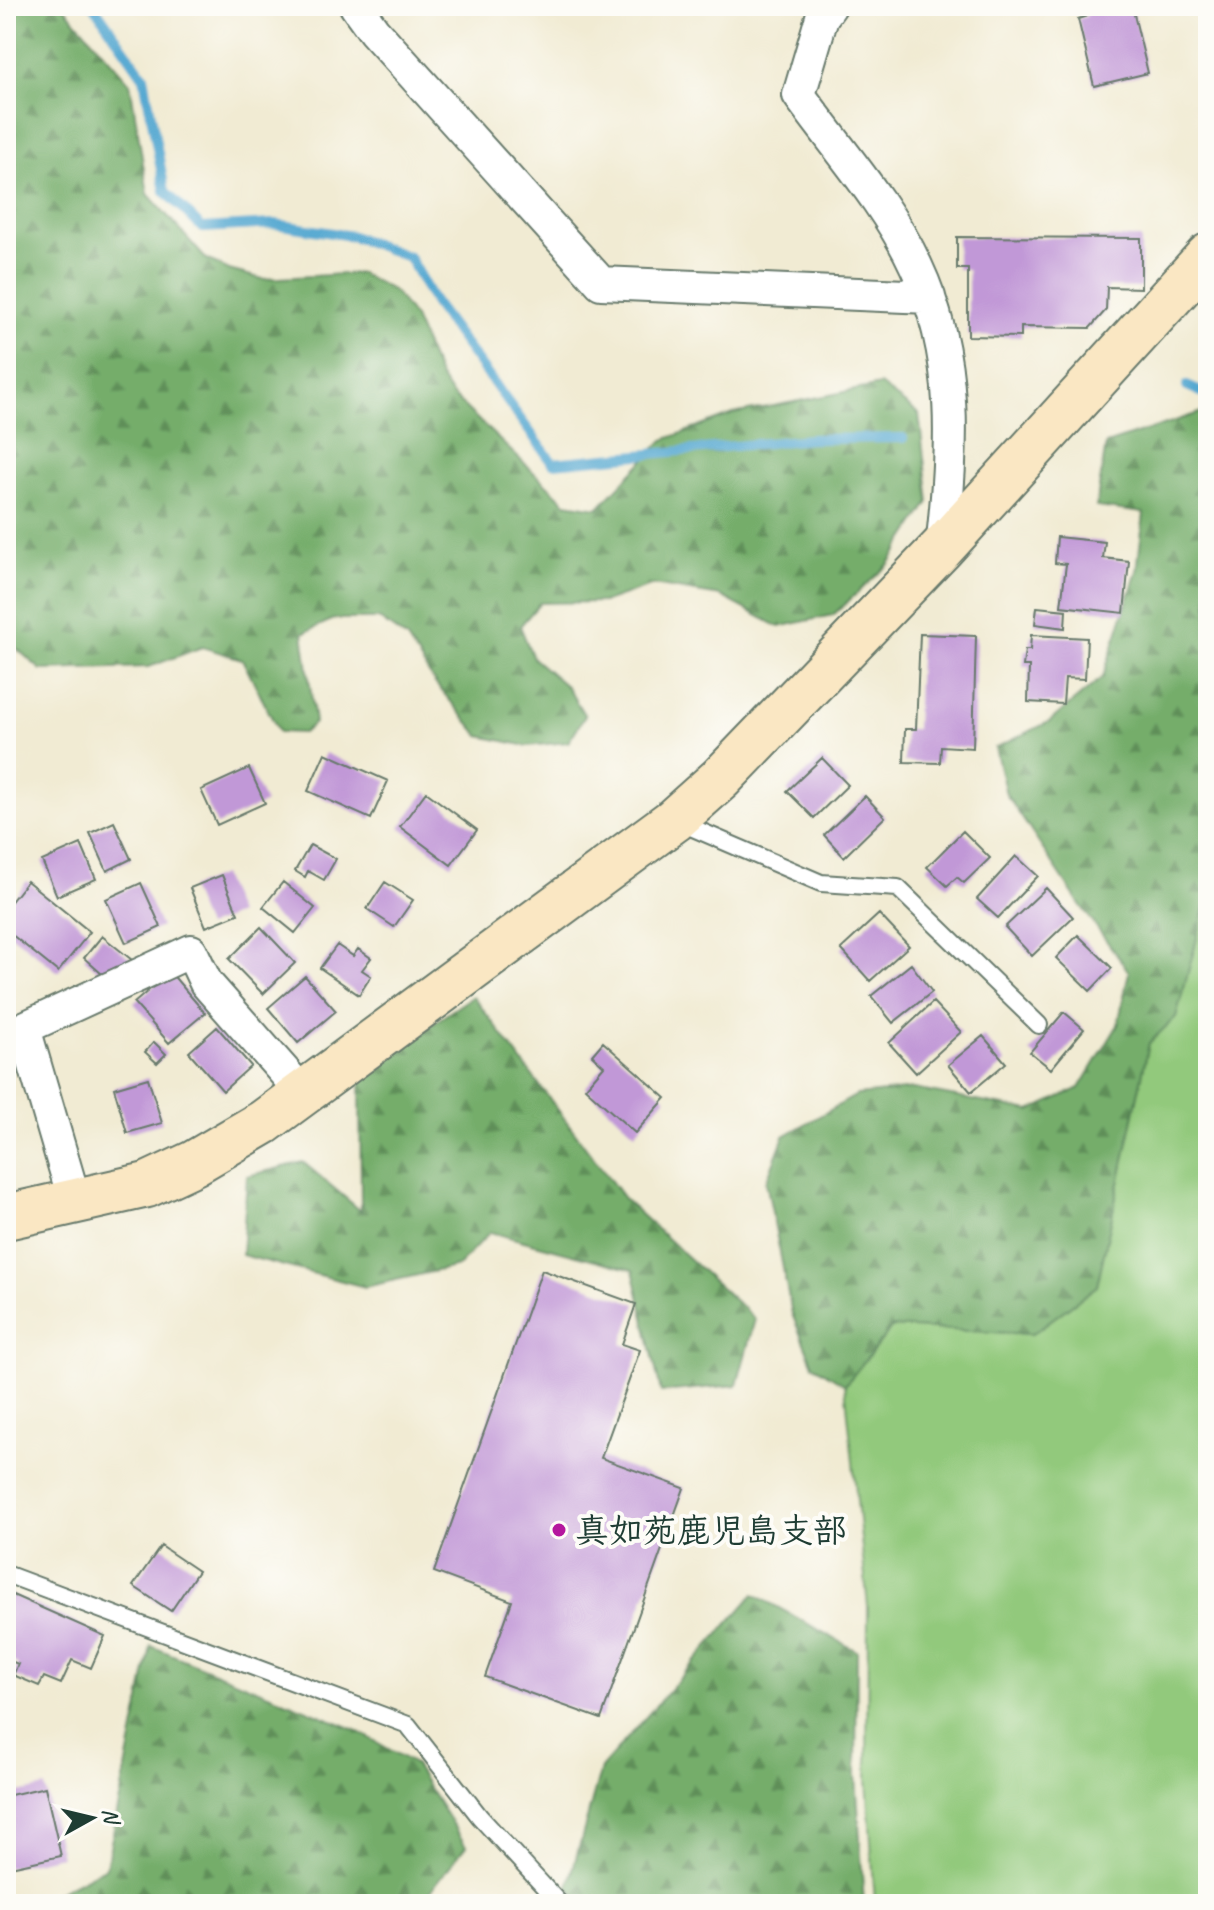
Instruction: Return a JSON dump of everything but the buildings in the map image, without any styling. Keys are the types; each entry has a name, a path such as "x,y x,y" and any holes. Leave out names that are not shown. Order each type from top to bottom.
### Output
{"street":[{"path":"356,6 374,31 601,283 929,297"},
{"path":"830,6 822,17 799,95 891,221 916,265 929,297 946,362 952,416 942,548"},
{"path":"6,1217 147,1185 194,1163 264,1122 674,820 721,778 942,548 1208,256"},
{"path":"75,1202 24,1028 191,951 206,983 303,1093"}],"lane":[{"path":"674,820 821,883 898,888 1039,1025"},
{"path":"6,1574 408,1725 480,1817 560,1904"}],"green space":[{"path":"6,6 63,6 130,83 148,194 205,258 229,270 263,279 360,273 394,291 414,318 439,376 451,394 566,503 598,508 663,440 733,414 880,385 919,414 929,502 888,565 833,615 779,627 721,596 653,585 605,602 540,603 520,626 533,658 567,687 585,716 568,742 527,746 480,736 435,683 407,639 379,619 334,619 303,633 315,722 303,733 279,732 242,659 202,647 149,667 41,670 6,639"},
{"path":"1208,410 1208,897 1176,1017 1149,1043 1097,1286 1032,1334 892,1327 845,1385 813,1365 792,1314 766,1182 784,1136 857,1095 914,1089 1030,1111 1080,1088 1118,1025 1129,972 1006,794 995,748 1049,722 1103,677 1137,571 1144,513 1096,507 1106,444"},
{"path":"1208,897 1208,1904 875,1904 867,1779 868,1607 845,1385 892,1327 1032,1334 1097,1286 1149,1043 1176,1016"},
{"path":"473,996 626,1201 755,1319 737,1385 661,1392 633,1270 490,1232 458,1266 365,1287 242,1255 247,1176 303,1162 361,1211 360,1074"},
{"path":"754,1594 857,1651 856,1774 864,1904 583,1904 568,1887 601,1768"},
{"path":"151,1646 356,1730 414,1764 466,1846 420,1904 35,1904 106,1867"}],"waterway":[{"path":"94,6 144,77 165,191 202,228 275,224 352,236 409,257 435,304 553,463 811,439 903,438"},
{"path":"1187,386 1208,395"}],"place":[{"name":"真如苑鹿児島支部","path":"559,1530"}]}
